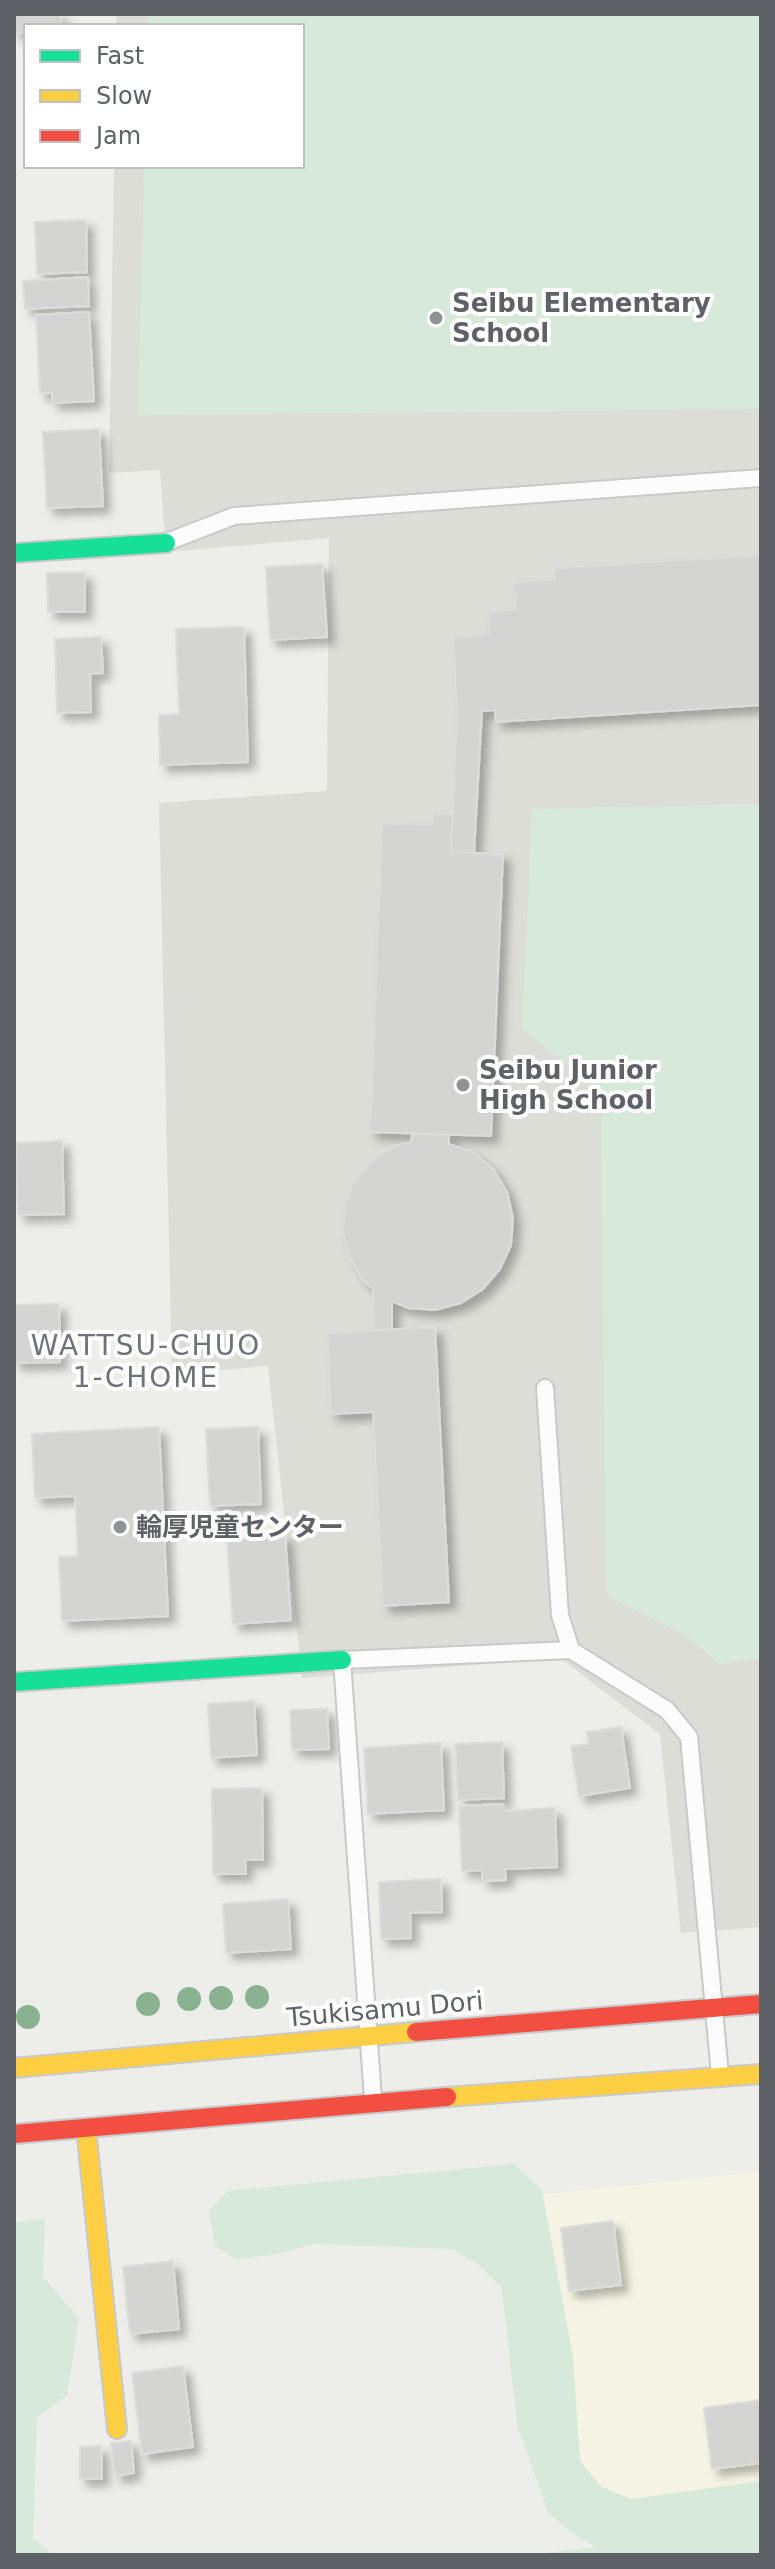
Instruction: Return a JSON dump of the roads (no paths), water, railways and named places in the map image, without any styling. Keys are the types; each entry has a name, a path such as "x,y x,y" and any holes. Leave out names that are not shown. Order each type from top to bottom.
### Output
{"main road":[{"path":"14,553 166,543"},
{"path":"14,1682 342,1660"},
{"name":"Tsukisamu Dori","path":"14,2068 761,2004"},
{"path":"14,2134 373,2102 761,2074"},
{"path":"86,2128 117,2429"}],"lane":[{"path":"166,543 234,516 761,478"},
{"path":"545,1388 560,1615 571,1650"},
{"path":"373,2102 342,1660 571,1650 667,1710 689,1737 720,2077"}],"place":[{"name":"Seibu Elementary School","path":"436,318"},
{"name":"Seibu Junior High School","path":"463,1085"},
{"name":"輪厚児童センター","path":"120,1527"}],"district":[{"name":"WATTSU-CHUO 1-CHOME","path":"146,1361"}]}
